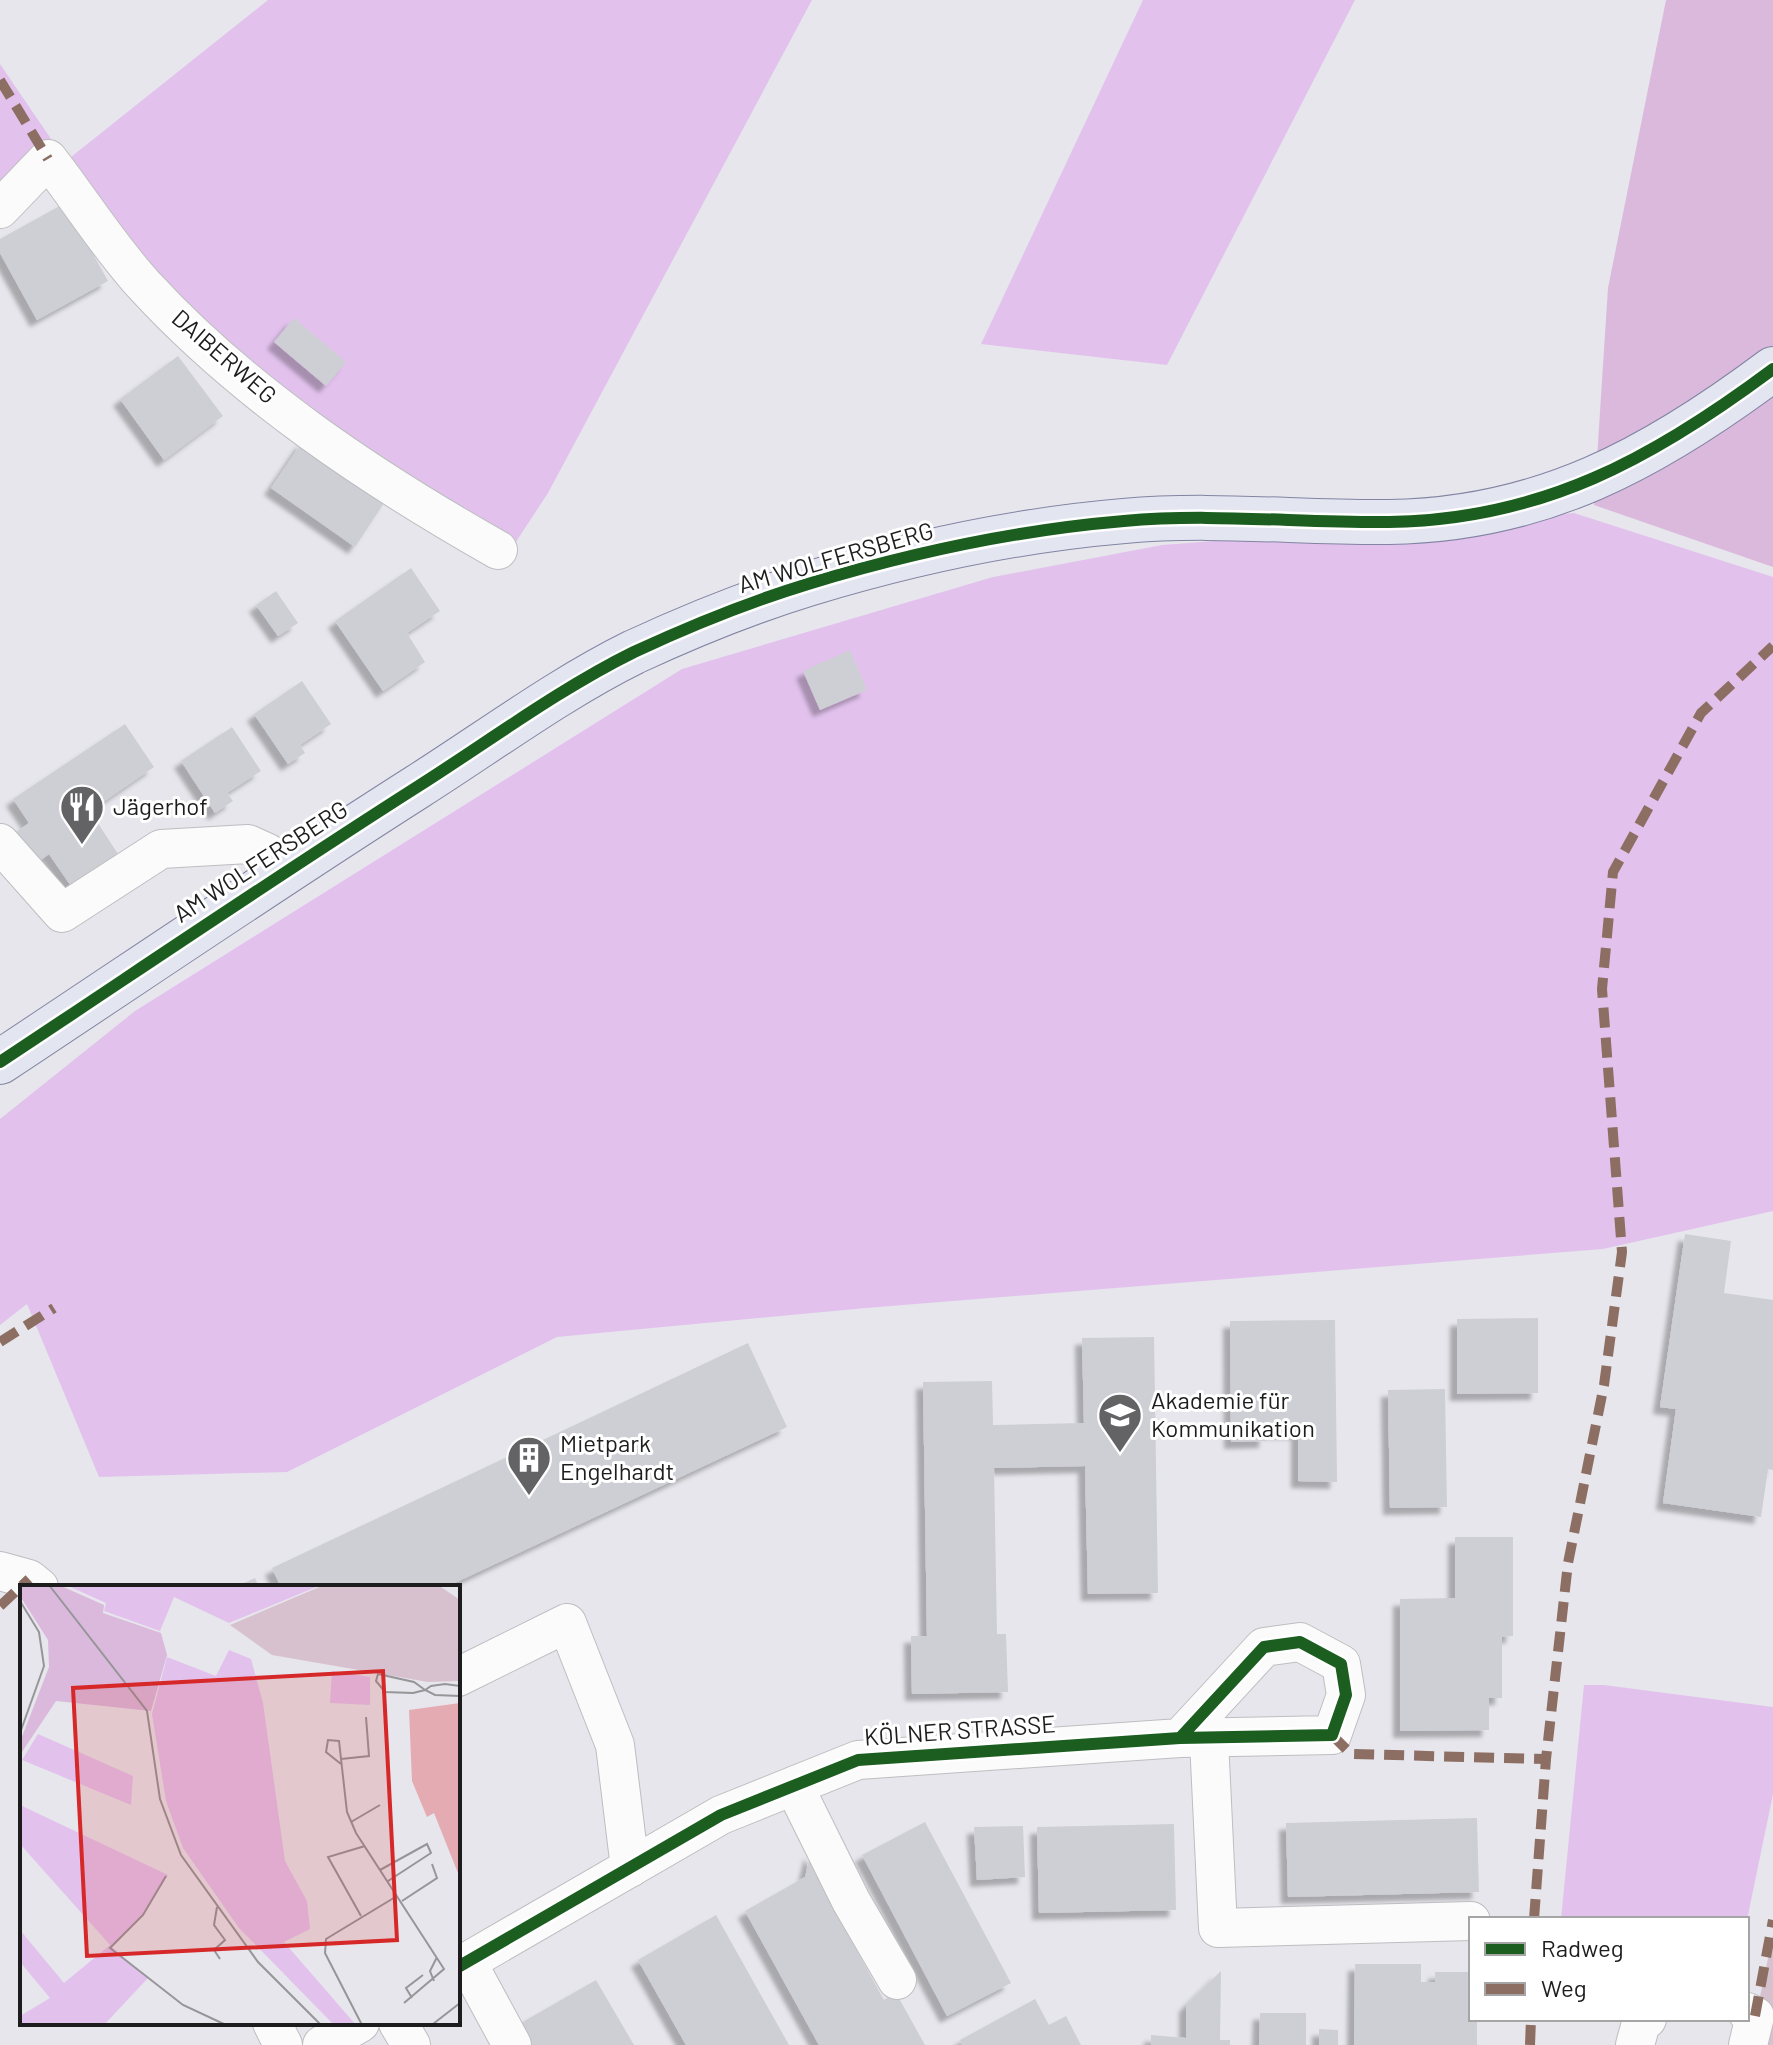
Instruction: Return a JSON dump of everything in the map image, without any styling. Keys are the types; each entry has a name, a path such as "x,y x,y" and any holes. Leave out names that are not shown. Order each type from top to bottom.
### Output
{"main road":[{"name":"AM WOLFERSBERG","path":"0,1062 281,874 631,654 801,586 904,556 1125,520 1391,522 1454,518 1591,481 1657,450 1773,369"}],"street":[{"name":"DAIBERWEG","path":"0,209 48,159 143,284 249,385 426,509 498,550"},
{"path":"0,843 62,913 161,849 248,844 268,853 281,874"},
{"path":"0,1571 29,1579 36,1585"},
{"path":"460,1676 567,1623 615,1745 630,1868"},
{"name":"KÖLNER STRASSE","path":"462,1964 721,1815 858,1760 1195,1739 1218,1928 1469,1921"},
{"path":"794,1786 851,1901 897,1980"},
{"path":"462,1964 512,2045"},
{"path":"1635,2045 1644,2021"},
{"path":"273,2025 283,2045"},
{"path":"322,2045 357,2025"},
{"path":"399,2025 411,2045"}],"shaded area":[{"path":"268,0 812,0 548,493 504,560 247,387 49,167 0,219 0,64 66,161"},
{"path":"1143,0 1355,0 1167,365 981,344"},
{"path":"1666,0 1773,0 1773,567 1594,505 1608,288"},
{"path":"1574,513 1773,577 1773,1211 1603,1249 866,1308 557,1337 287,1472 99,1477 27,1304 0,1325 0,1119 135,1011 682,669 993,577 1162,545"},
{"path":"1584,1685 1773,1707 1773,1794 1748,1917 1561,1917"},
{"path":"1773,1934 1773,2045 1750,2045"}],"building":[{"path":"65,203 108,281 37,320 0,253 0,239"},
{"path":"294,318 346,362 326,386 274,342"},
{"path":"178,356 223,416 164,460 120,399"},
{"path":"303,441 386,500 355,547 271,488"},
{"path":"411,568 440,611 407,633 425,662 383,691 335,621"},
{"path":"276,591 298,623 278,636 256,605"},
{"path":"850,650 867,690 820,710 803,671"},
{"path":"302,681 331,724 300,745 305,753 288,764 254,714"},
{"path":"125,724 154,767 90,811 118,854 71,886 49,854 34,865 13,834 29,823 13,799"},
{"path":"232,727 261,771 227,793 233,801 215,813 181,761"},
{"path":"1685,1234 1731,1241 1724,1293 1773,1300 1773,1470 1768,1469 1761,1517 1663,1503 1676,1409 1660,1407"},
{"path":"1538,1318 1538,1393 1457,1394 1457,1319"},
{"path":"1335,1320 1337,1482 1298,1481 1298,1432 1266,1432 1266,1441 1231,1442 1230,1321"},
{"path":"1154,1337 1158,1593 1088,1594 1085,1466 994,1468 997,1634 1006,1634 1008,1692 912,1694 911,1636 927,1636 923,1382 992,1381 993,1425 1084,1423 1082,1338"},
{"name":"Mietpark Engelhardt","path":"748,1343 787,1427 450,1585 280,1585 272,1568"},
{"path":"1445,1389 1447,1507 1390,1508 1388,1390"},
{"path":"1455,1537 1513,1537 1513,1636 1502,1637 1502,1698 1489,1698 1489,1730 1400,1731 1400,1599 1455,1598"},
{"path":"255,1578 258,1585 239,1585"},
{"path":"1477,1818 1479,1892 1288,1897 1286,1823"},
{"path":"925,1822 1011,1983 947,2016 862,1855"},
{"path":"1174,1824 1176,1910 1039,1913 1037,1827"},
{"path":"1023,1826 1025,1877 977,1880 974,1827"},
{"path":"811,1852 835,1894 828,1898 884,2000 896,1993 925,2045 819,2045 745,1911 805,1877"},
{"path":"716,1915 789,2045 686,2045 638,1960"},
{"path":"1355,1964 1421,1964 1421,1982 1435,1982 1435,1972 1469,1972 1469,2021 1477,2021 1477,2045 1354,2045"},
{"path":"1221,1971 1220,2040 1230,2040 1230,2045 1151,2045 1151,2035 1186,2038 1186,2005"},
{"path":"596,1980 634,2045 525,2045 514,2027"},
{"path":"1035,1999 1049,2025 1066,2016 1081,2045 962,2045 960,2040"},
{"path":"1260,2013 1306,2013 1306,2045 1259,2045"},
{"path":"1319,2029 1338,2030 1338,2045 1319,2045"}],"marked path":[{"path":"0,80 48,159"},
{"path":"1332,1735 1351,1754 1546,1759 1568,1563 1604,1385 1622,1252 1602,989 1613,872 1701,713 1773,646"},
{"path":"0,1342 54,1308"},
{"path":"23,1585 29,1579"},
{"path":"0,1606 20,1587"},
{"path":"1534,1917 1546,1759"},
{"path":"1755,2016 1773,1920"},
{"path":"1530,2045 1531,2021"}],"cycle path":[{"path":"0,1062 551,699 634,652 720,615 786,591 885,562 1044,530 1124,521 1190,518 1389,522 1445,519 1497,510 1594,478 1640,456 1729,401 1773,369"},
{"path":"1300,1642 1341,1664 1346,1695 1332,1735 1180,1738 1264,1647 1300,1642"},
{"path":"460,1966 721,1815 858,1760 1180,1738"}],"place":[{"name":"Jägerhof","path":"82,846"},
{"name":"Akademie für Kommunikation","path":"1120,1454"},
{"name":"Mietpark Engelhardt","path":"529,1497"}]}
